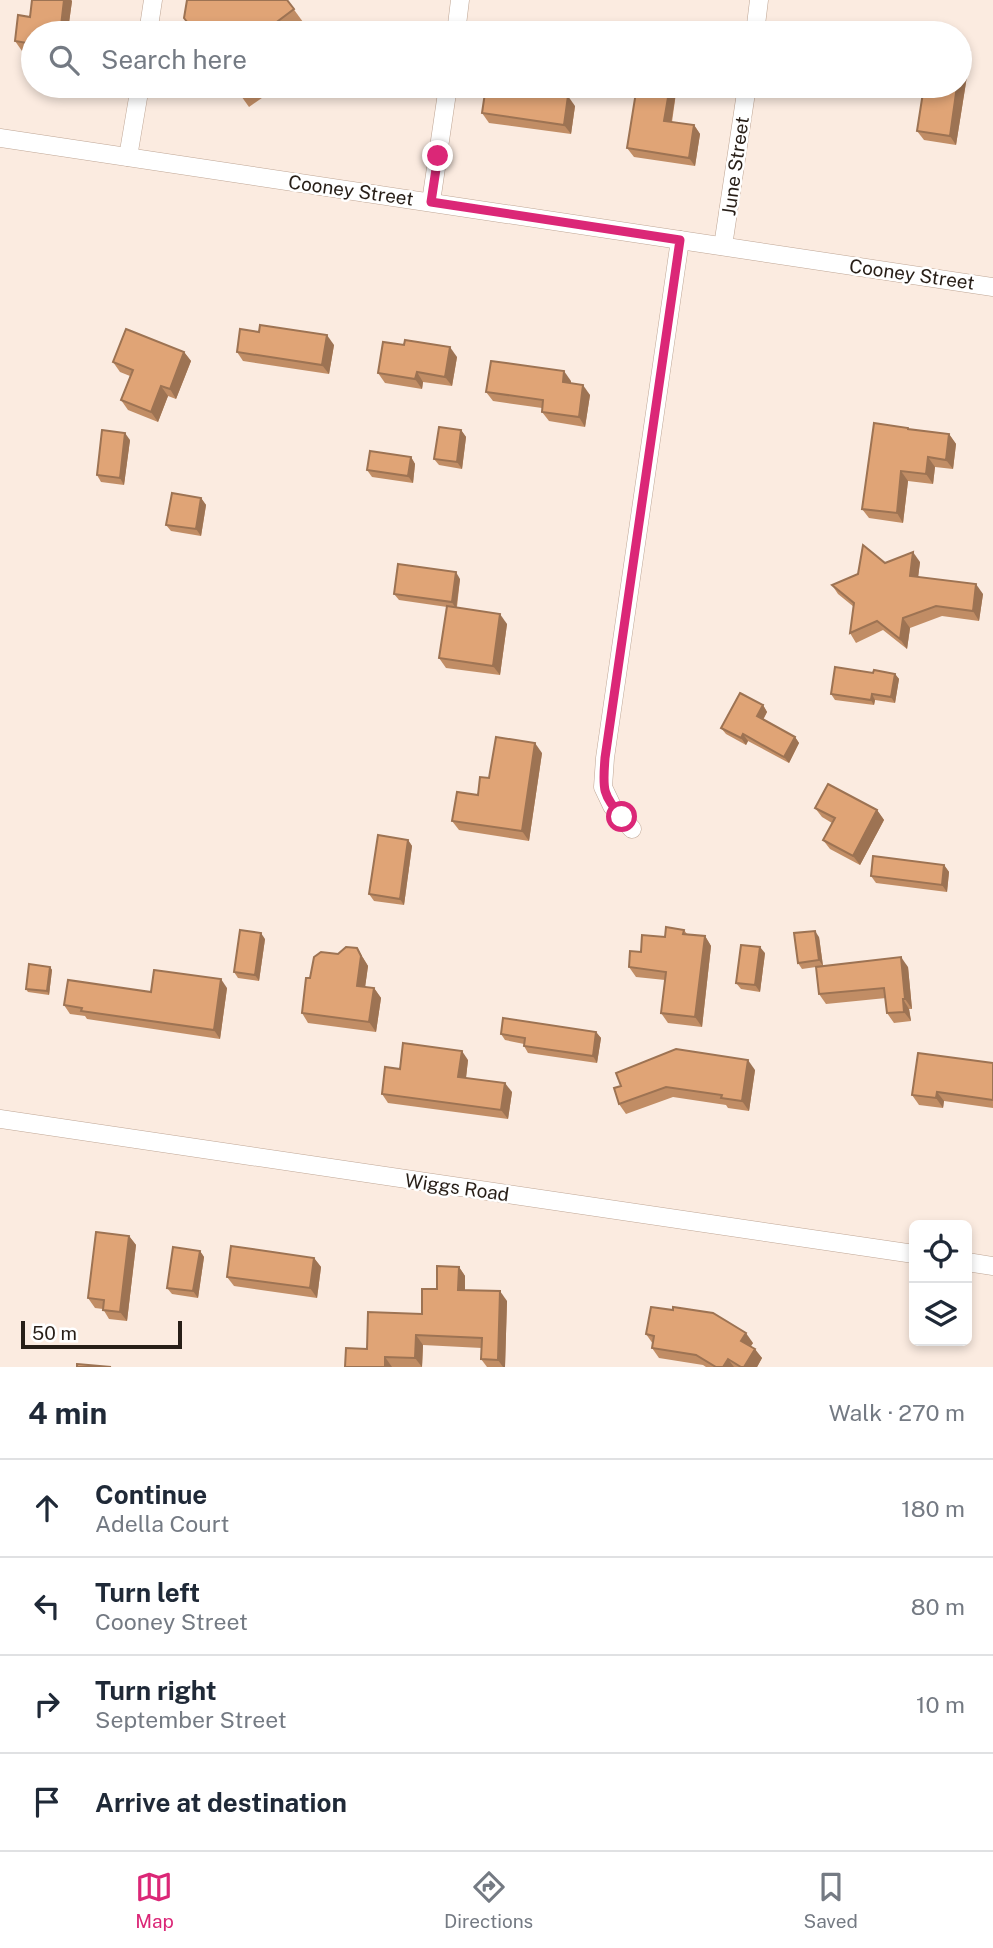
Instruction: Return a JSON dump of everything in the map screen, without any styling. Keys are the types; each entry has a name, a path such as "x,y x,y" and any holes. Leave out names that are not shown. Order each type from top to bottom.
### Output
{"street":[{"path":"150,21 153,0"},
{"path":"457,21 460,0"},
{"path":"756,21 759,0"},
{"path":"128,157 137,98"},
{"path":"431,202 446,98"},
{"name":"June Street","path":"723,246 745,98"},
{"name":"Cooney Street","path":"0,138 993,286"},
{"path":"632,829 612,806 603,787 604,767 680,240"},
{"name":"Wiggs Road","path":"0,1119 909,1253"},
{"path":"972,1263 993,1266"}],"building":[{"path":"32,0 64,0 62,21 21,21 21,42 15,41 18,15 30,17"},
{"path":"187,0 287,0 294,9 278,21 186,21 184,18"},
{"path":"484,98 568,98 564,125 482,113"},
{"path":"635,98 668,98 664,121 694,125 689,158 627,148"},
{"path":"922,98 955,98 950,136 917,131"},
{"path":"260,325 327,335 322,365 237,352 240,329 259,332"},
{"path":"126,329 184,352 170,389 161,386 151,412 121,400 133,370 113,362"},
{"path":"405,340 450,347 445,377 417,372 415,379 378,373 383,342 404,345"},
{"path":"491,361 564,371 563,382 583,385 579,417 542,412 543,400 486,392"},
{"path":"874,423 949,434 946,460 928,457 926,474 901,471 897,513 862,509"},
{"path":"439,427 461,430 457,462 434,459"},
{"path":"102,430 125,433 120,478 97,475"},
{"path":"370,451 411,457 408,476 367,470"},
{"path":"172,493 201,498 196,529 166,525"},
{"path":"863,545 885,563 913,552 910,576 976,584 973,611 936,606 903,618 900,639 877,621 850,633 854,603 832,585 858,574"},
{"path":"398,564 456,572 452,602 394,594"},
{"path":"447,606 500,614 493,666 439,658"},
{"path":"835,667 895,674 891,697 872,694 871,700 831,694"},
{"path":"740,693 763,705 757,716 795,737 784,757 743,734 741,738 721,728"},
{"path":"496,737 535,743 522,831 452,821 457,792 478,795 480,777 489,778"},
{"path":"828,784 877,810 853,856 823,840 835,818 815,808"},
{"path":"378,835 408,840 400,899 369,894"},
{"path":"873,856 944,865 942,885 871,876"},
{"path":"666,927 684,930 683,934 705,936 695,1017 661,1013 666,972 629,967 630,951 641,952 642,935 665,937"},
{"path":"240,930 261,933 255,975 234,972"},
{"path":"815,931 819,960 798,963 794,933"},
{"path":"741,945 760,947 755,985 736,983"},
{"path":"346,947 357,948 361,956 357,986 374,988 369,1022 302,1013 306,978 310,978 314,957 321,952 338,954"},
{"path":"901,957 904,1012 887,1013 884,988 819,994 816,967"},
{"path":"29,964 50,967 47,991 26,989"},
{"path":"154,970 221,979 214,1030 81,1011 82,1008 64,1005 68,980 151,992"},
{"path":"503,1018 596,1032 593,1056 524,1046 525,1038 501,1034"},
{"path":"403,1043 462,1051 458,1077 505,1083 501,1110 382,1094 385,1067 400,1069"},
{"path":"676,1049 748,1060 742,1101 721,1098 722,1095 666,1087 619,1104 614,1088 621,1086 616,1073"},
{"path":"918,1053 993,1063 993,1100 937,1092 936,1098 912,1095"},
{"path":"96,1232 129,1236 120,1312 103,1310 104,1300 88,1298"},
{"path":"231,1246 314,1258 310,1288 227,1277"},
{"path":"173,1247 200,1251 193,1291 167,1288"},
{"path":"437,1266 459,1267 458,1290 500,1291 498,1360 481,1359 482,1338 416,1335 415,1358 385,1357 385,1367 345,1367 346,1348 367,1349 368,1312 422,1314 422,1289 437,1289"},
{"path":"651,1307 673,1310 673,1307 713,1313 746,1333 741,1341 755,1349 744,1367 728,1359 723,1367 716,1367 696,1355 652,1348 654,1336 646,1334"},
{"path":"77,1364 111,1367 77,1367"}],"route":[{"path":"438,156 431,202 680,240 605,758 603,787 612,806 622,817"}]}
